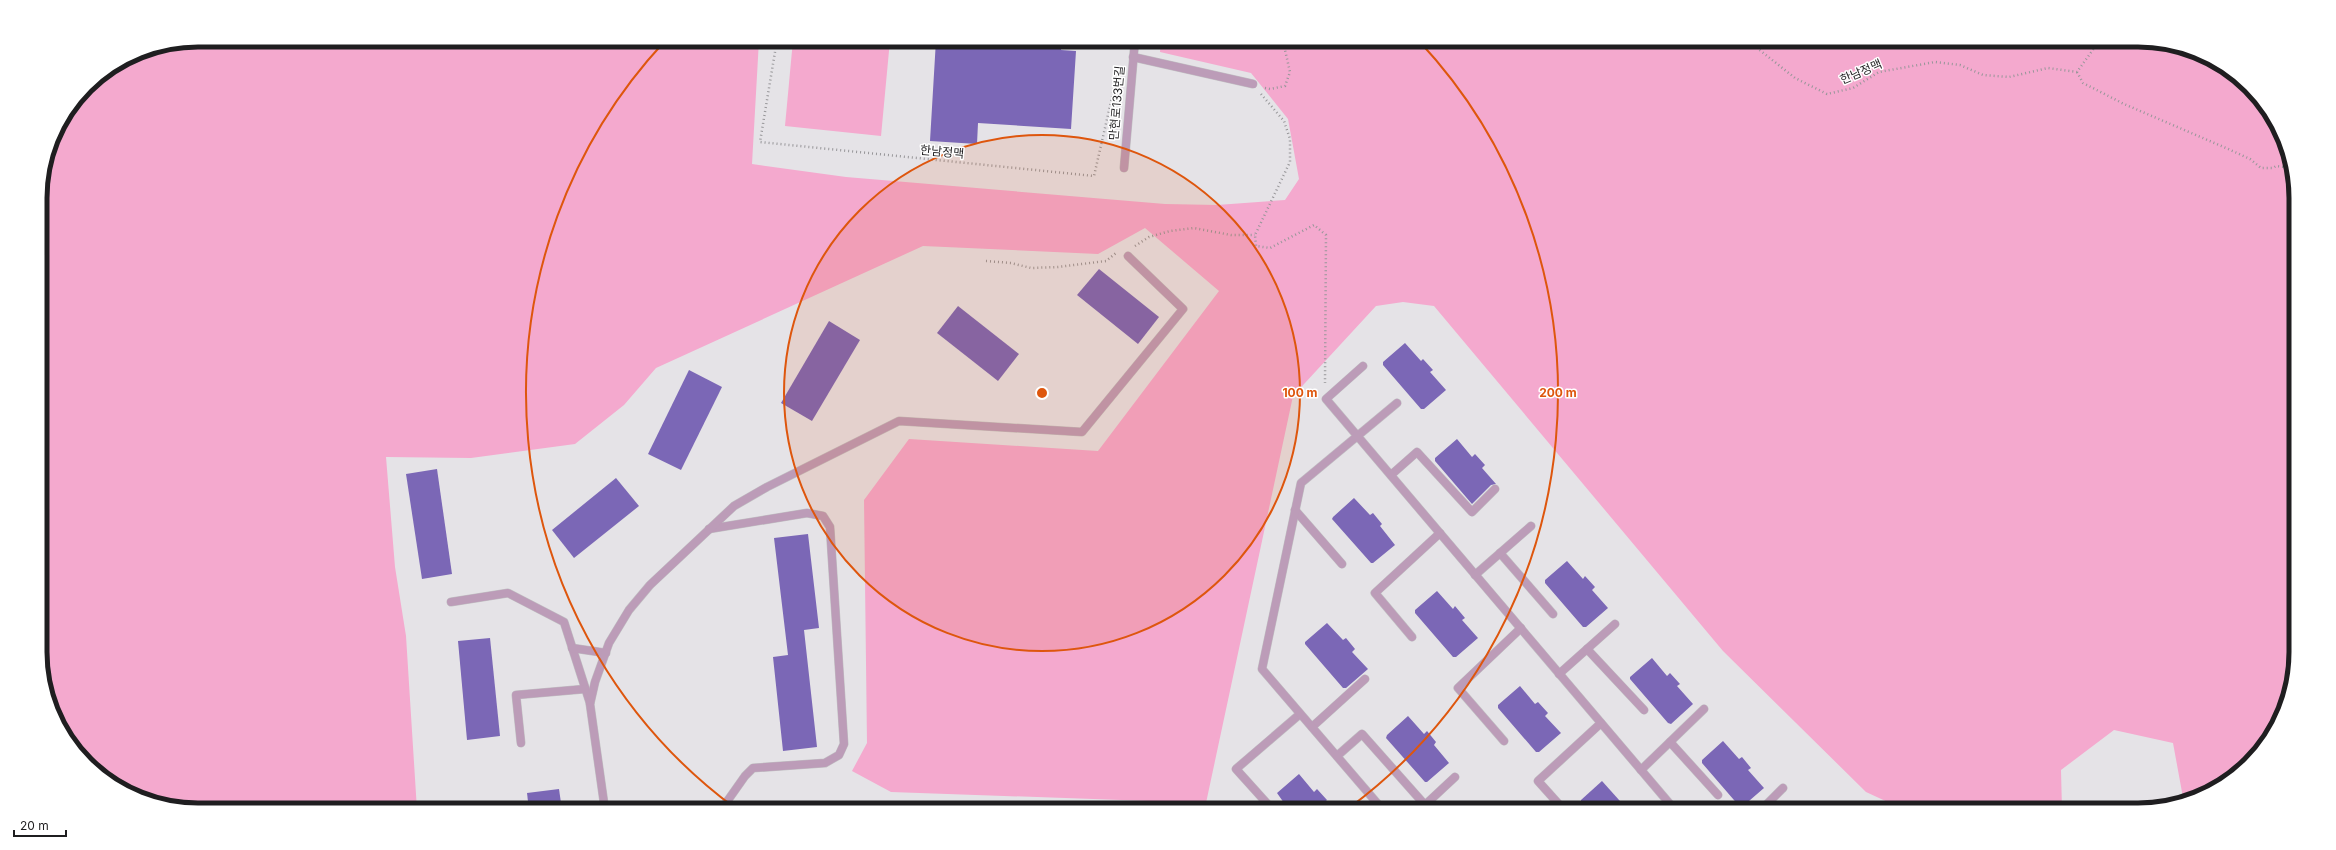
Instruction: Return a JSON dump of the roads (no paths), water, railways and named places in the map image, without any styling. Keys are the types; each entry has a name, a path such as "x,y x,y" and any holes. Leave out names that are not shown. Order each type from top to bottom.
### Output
{"lane":[{"name":"만현로133번길","path":"1124,168 1134,47"},
{"path":"1133,57 1253,84"},
{"path":"590,704 609,642 629,610 672,563 708,529 734,506 767,487 899,421 1082,432 1183,308 1128,256"},
{"path":"1363,366 1326,399 1669,803"},
{"path":"1377,803 1262,669 1301,483 1397,403"},
{"path":"1391,475 1417,452 1472,512 1496,489"},
{"path":"1295,510 1342,564"},
{"path":"708,529 807,513 823,516 830,527 844,744 839,755 825,763 753,768 745,776 726,803"},
{"path":"1475,575 1531,526"},
{"path":"1412,637 1375,593 1440,533"},
{"path":"1500,554 1553,614"},
{"path":"451,602 508,593 564,622 590,704 604,803"},
{"path":"1560,674 1615,624"},
{"path":"1504,741 1458,688 1521,628"},
{"path":"572,648 606,653"},
{"path":"1587,649 1644,710"},
{"path":"1312,727 1366,679"},
{"path":"521,743 516,695 585,689"},
{"path":"1641,770 1704,709"},
{"path":"1267,803 1236,769 1300,714"},
{"path":"1558,803 1538,781 1601,723"},
{"path":"1337,756 1362,734 1423,803"},
{"path":"1670,742 1718,795"},
{"path":"1427,803 1455,778"},
{"path":"1768,803 1783,788"}]}
